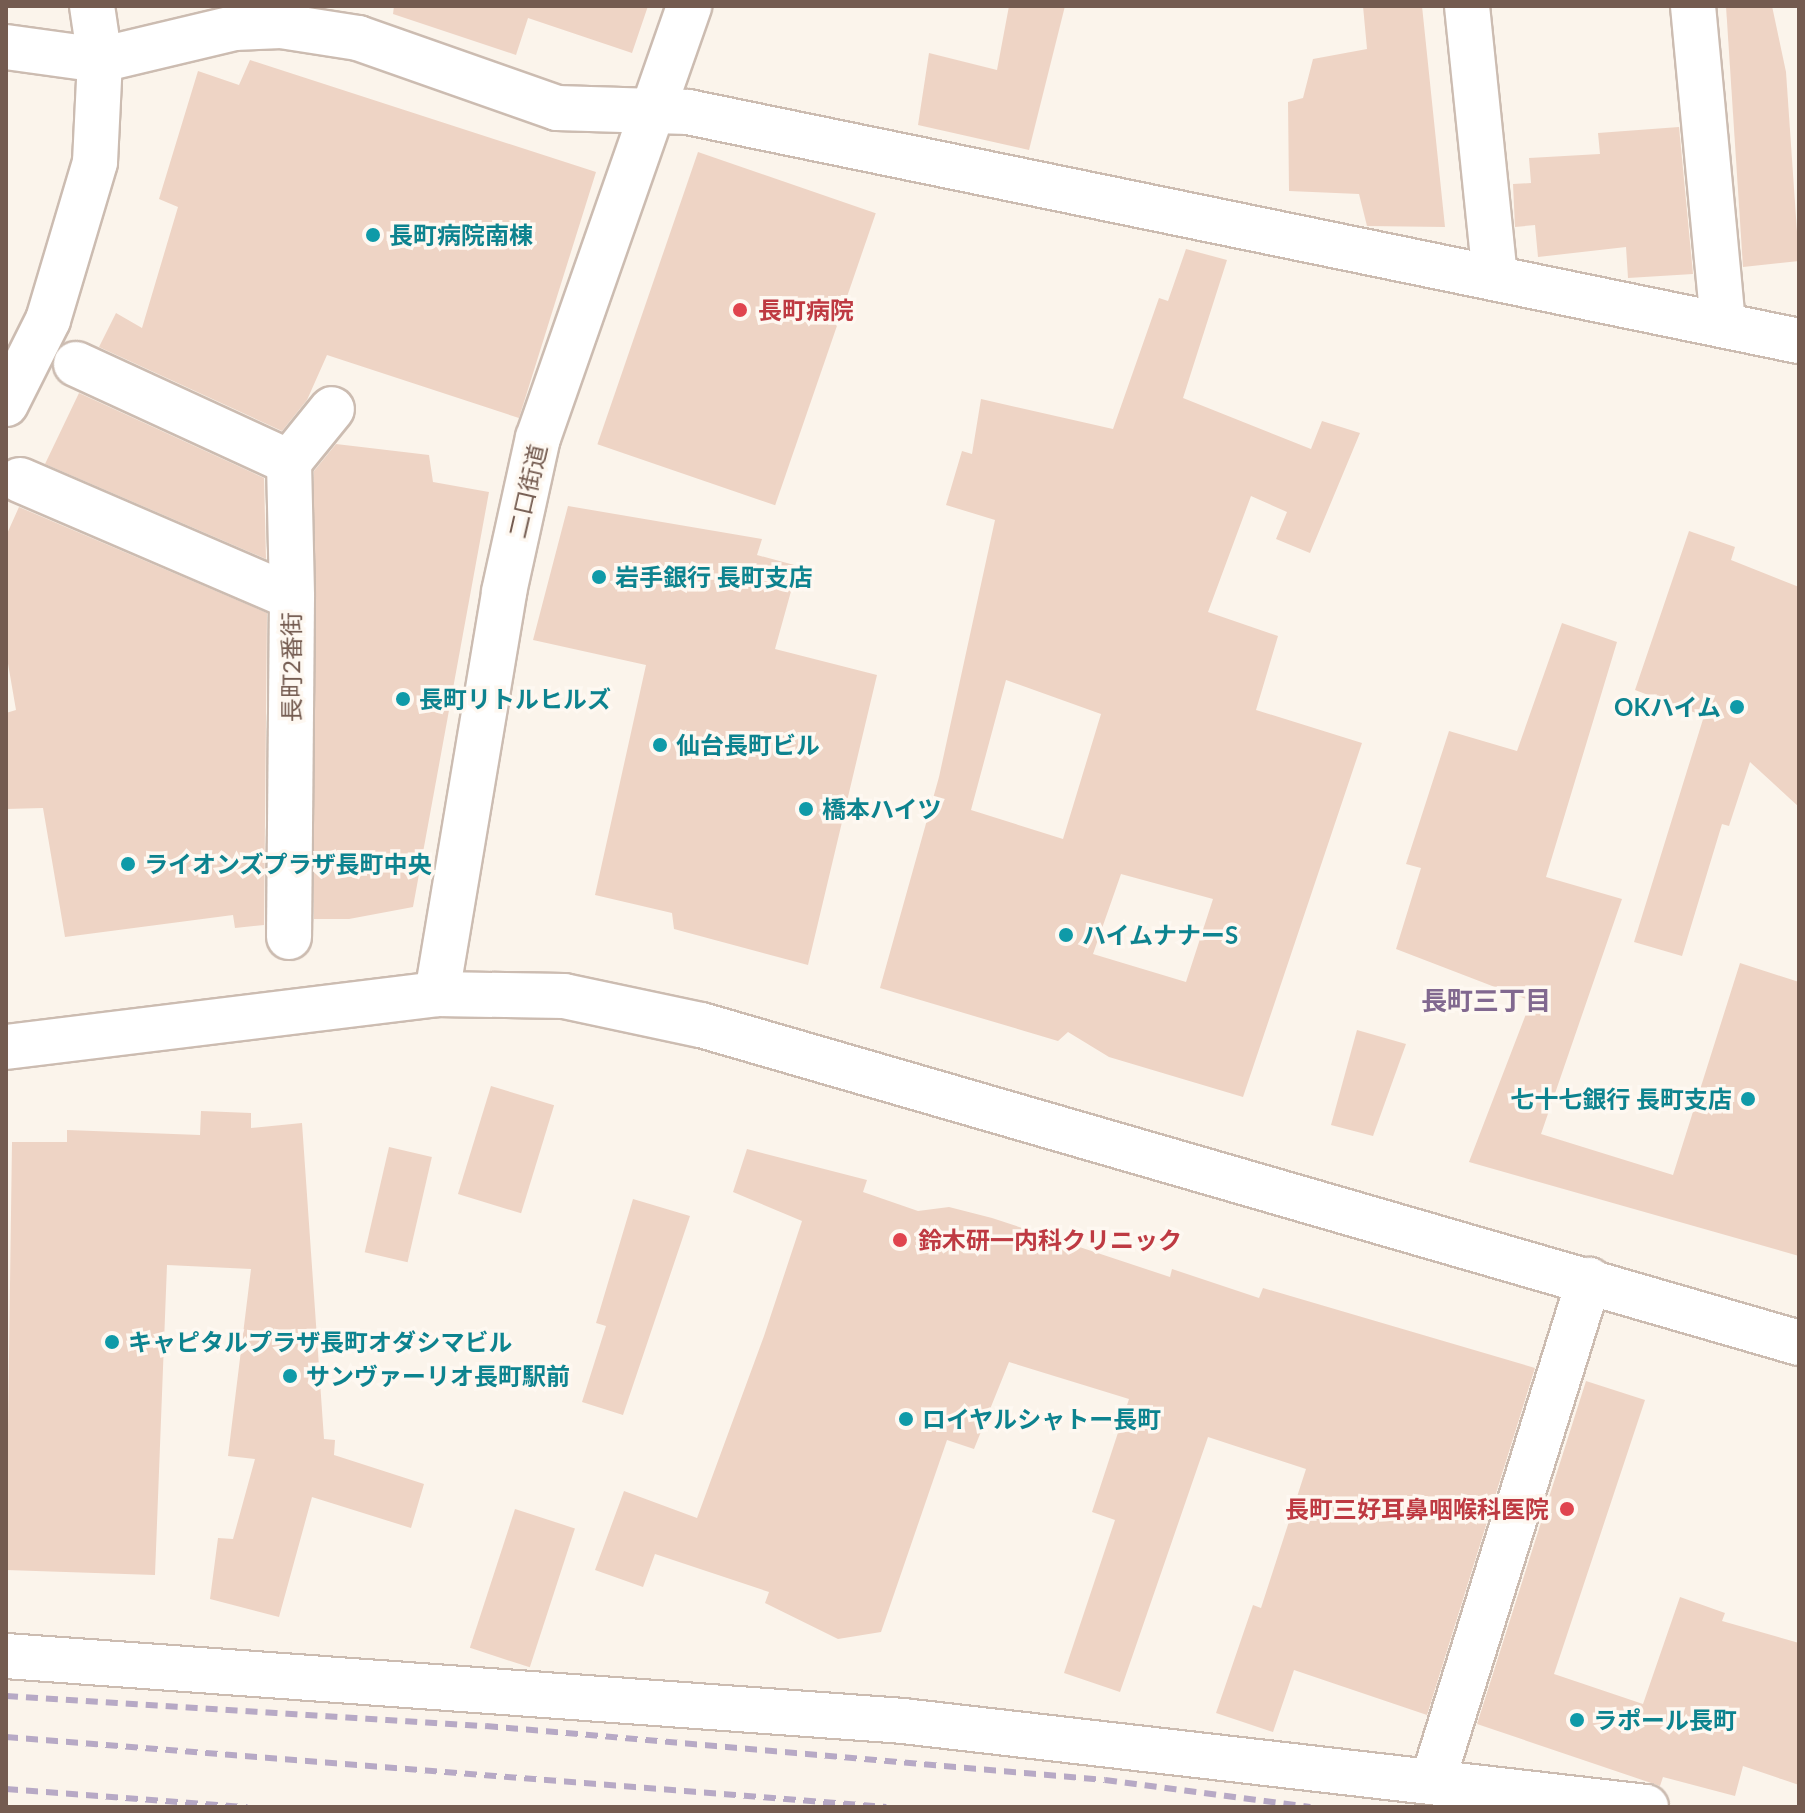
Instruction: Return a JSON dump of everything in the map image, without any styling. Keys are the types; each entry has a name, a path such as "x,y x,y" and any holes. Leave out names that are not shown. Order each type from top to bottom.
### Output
{"street":[{"path":"6,404 48,320 95,162 100,60 92,6"},
{"name":"二口街道","path":"437,994 504,592 538,438 689,6"},
{"path":"1467,6 1495,278"},
{"path":"1693,6 1723,324"},
{"path":"6,47 100,60 234,28 281,26 358,38 557,108 688,112 1799,341"},
{"path":"76,364 289,462"},
{"path":"292,597 289,462 332,409"},
{"name":"長町2番街","path":"20,480 292,597 289,937"},
{"path":"6,1047 437,994 564,996 701,1025 1799,1343"},
{"path":"1433,1780 1589,1280"},
{"path":"6,1656 892,1720 1433,1780 1646,1807"}],"building":[{"path":"394,6 648,6 632,53 528,18 516,55 393,14"},
{"path":"1009,6 1065,6 1029,150 918,125 929,53 997,70"},
{"path":"1363,6 1422,6 1445,227 1367,226 1359,194 1289,191 1288,102 1303,98 1313,59 1367,49"},
{"path":"1726,6 1772,6 1786,72 1799,261 1743,267"},
{"name":"長町病院南棟","path":"250,60 596,172 519,418 327,355 307,400 282,431 99,347 116,313 142,328 178,207 159,199 198,71 239,85"},
{"path":"1679,127 1693,274 1628,278 1626,247 1538,257 1535,225 1515,227 1513,184 1531,183 1529,158 1600,154 1598,133"},
{"name":"長町病院","path":"698,152 876,213 775,505 597,444"},
{"path":"1186,249 1227,260 1183,398 1311,449 1322,421 1360,433 1310,553 1276,539 1287,512 1251,496 1208,612 1278,636 1256,710 1362,743 1243,1097 1109,1057 1068,1032 1058,1041 880,988 939,777 995,520 946,505 962,451 972,454 981,399 1113,429 1159,298 1168,301","holes":["1006,680 1101,714 1063,839 971,810","1121,874 1213,899 1186,982 1093,954"]},
{"path":"79,393 264,478 266,559 45,464"},
{"name":"長町リトルヒルズ","path":"336,444 429,455 433,482 489,492 413,907 349,919 314,919 314,471"},
{"path":"568,506 762,539 757,555 798,566 775,649 877,675 808,965 674,929 672,913 595,895 646,665 533,640"},
{"path":"19,507 267,613 264,925 235,928 233,915 65,937 43,808 6,809 6,713 16,710 6,652 6,536"},
{"path":"1689,531 1735,547 1731,560 1799,587 1799,807 1750,762 1729,826 1722,824 1682,956 1634,942 1704,716 1635,690"},
{"path":"1562,623 1617,642 1546,877 1622,899 1541,1134 1673,1175 1740,963 1799,982 1799,1256 1469,1162 1531,1001 1396,949 1421,868 1406,864 1449,731 1517,751"},
{"path":"1357,1030 1406,1044 1373,1136 1331,1125"},
{"path":"491,1086 554,1105 521,1213 458,1194"},
{"path":"201,1111 251,1113 251,1128 302,1123 324,1439 335,1440 334,1455 424,1484 411,1528 312,1497 279,1617 210,1599 218,1538 233,1539 255,1459 228,1456 251,1269 167,1265 155,1575 6,1570 12,1142 67,1142 67,1130 200,1135"},
{"path":"389,1147 432,1157 408,1262 365,1252"},
{"path":"747,1149 867,1180 863,1192 918,1211 949,1207 992,1218 1170,1277 1172,1269 1259,1298 1263,1288 1535,1368 1427,1715 1294,1670 1273,1732 1216,1713 1253,1605 1261,1608 1306,1469 1208,1437 1120,1692 1064,1673 1115,1520 1092,1512 1129,1399 1009,1362 974,1449 947,1440 881,1632 838,1639 765,1603 769,1592 655,1554 643,1587 595,1570 624,1491 697,1518 764,1336 802,1221 733,1192"},
{"path":"633,1199 690,1216 623,1415 582,1402 606,1326 596,1323"},
{"path":"1586,1381 1645,1400 1554,1674 1643,1704 1680,1597 1725,1613 1722,1621 1799,1643 1799,1785 1743,1766 1735,1796 1663,1777 1660,1786 1477,1724"},
{"path":"515,1509 575,1528 530,1667 470,1648"}],"railway":[{"path":"6,1696 486,1726 1105,1780 1310,1807"},
{"path":"6,1737 886,1807"},
{"path":"6,1789 247,1807"}],"place":[{"name":"長町病院南棟","path":"373,235"},
{"name":"長町病院","path":"740,310"},
{"name":"岩手銀行 長町支店","path":"599,577"},
{"name":"長町リトルヒルズ","path":"403,699"},
{"name":"OKハイム","path":"1737,707"},
{"name":"仙台長町ビル","path":"660,745"},
{"name":"橋本ハイツ","path":"806,809"},
{"name":"ライオンズプラザ長町中央","path":"128,864"},
{"name":"ハイムナナーS","path":"1066,935"},
{"name":"七十七銀行 長町支店","path":"1748,1099"},
{"name":"鈴木研一内科クリニック","path":"900,1240"},
{"name":"キャピタルプラザ長町オダシマビル","path":"112,1342"},
{"name":"サンヴァーリオ長町駅前","path":"290,1376"},
{"name":"ロイヤルシャトー長町","path":"906,1419"},
{"name":"長町三好耳鼻咽喉科医院","path":"1567,1509"},
{"name":"ラポール長町","path":"1577,1720"}],"district":[{"name":"長町三丁目","path":"1486,1001"}]}
